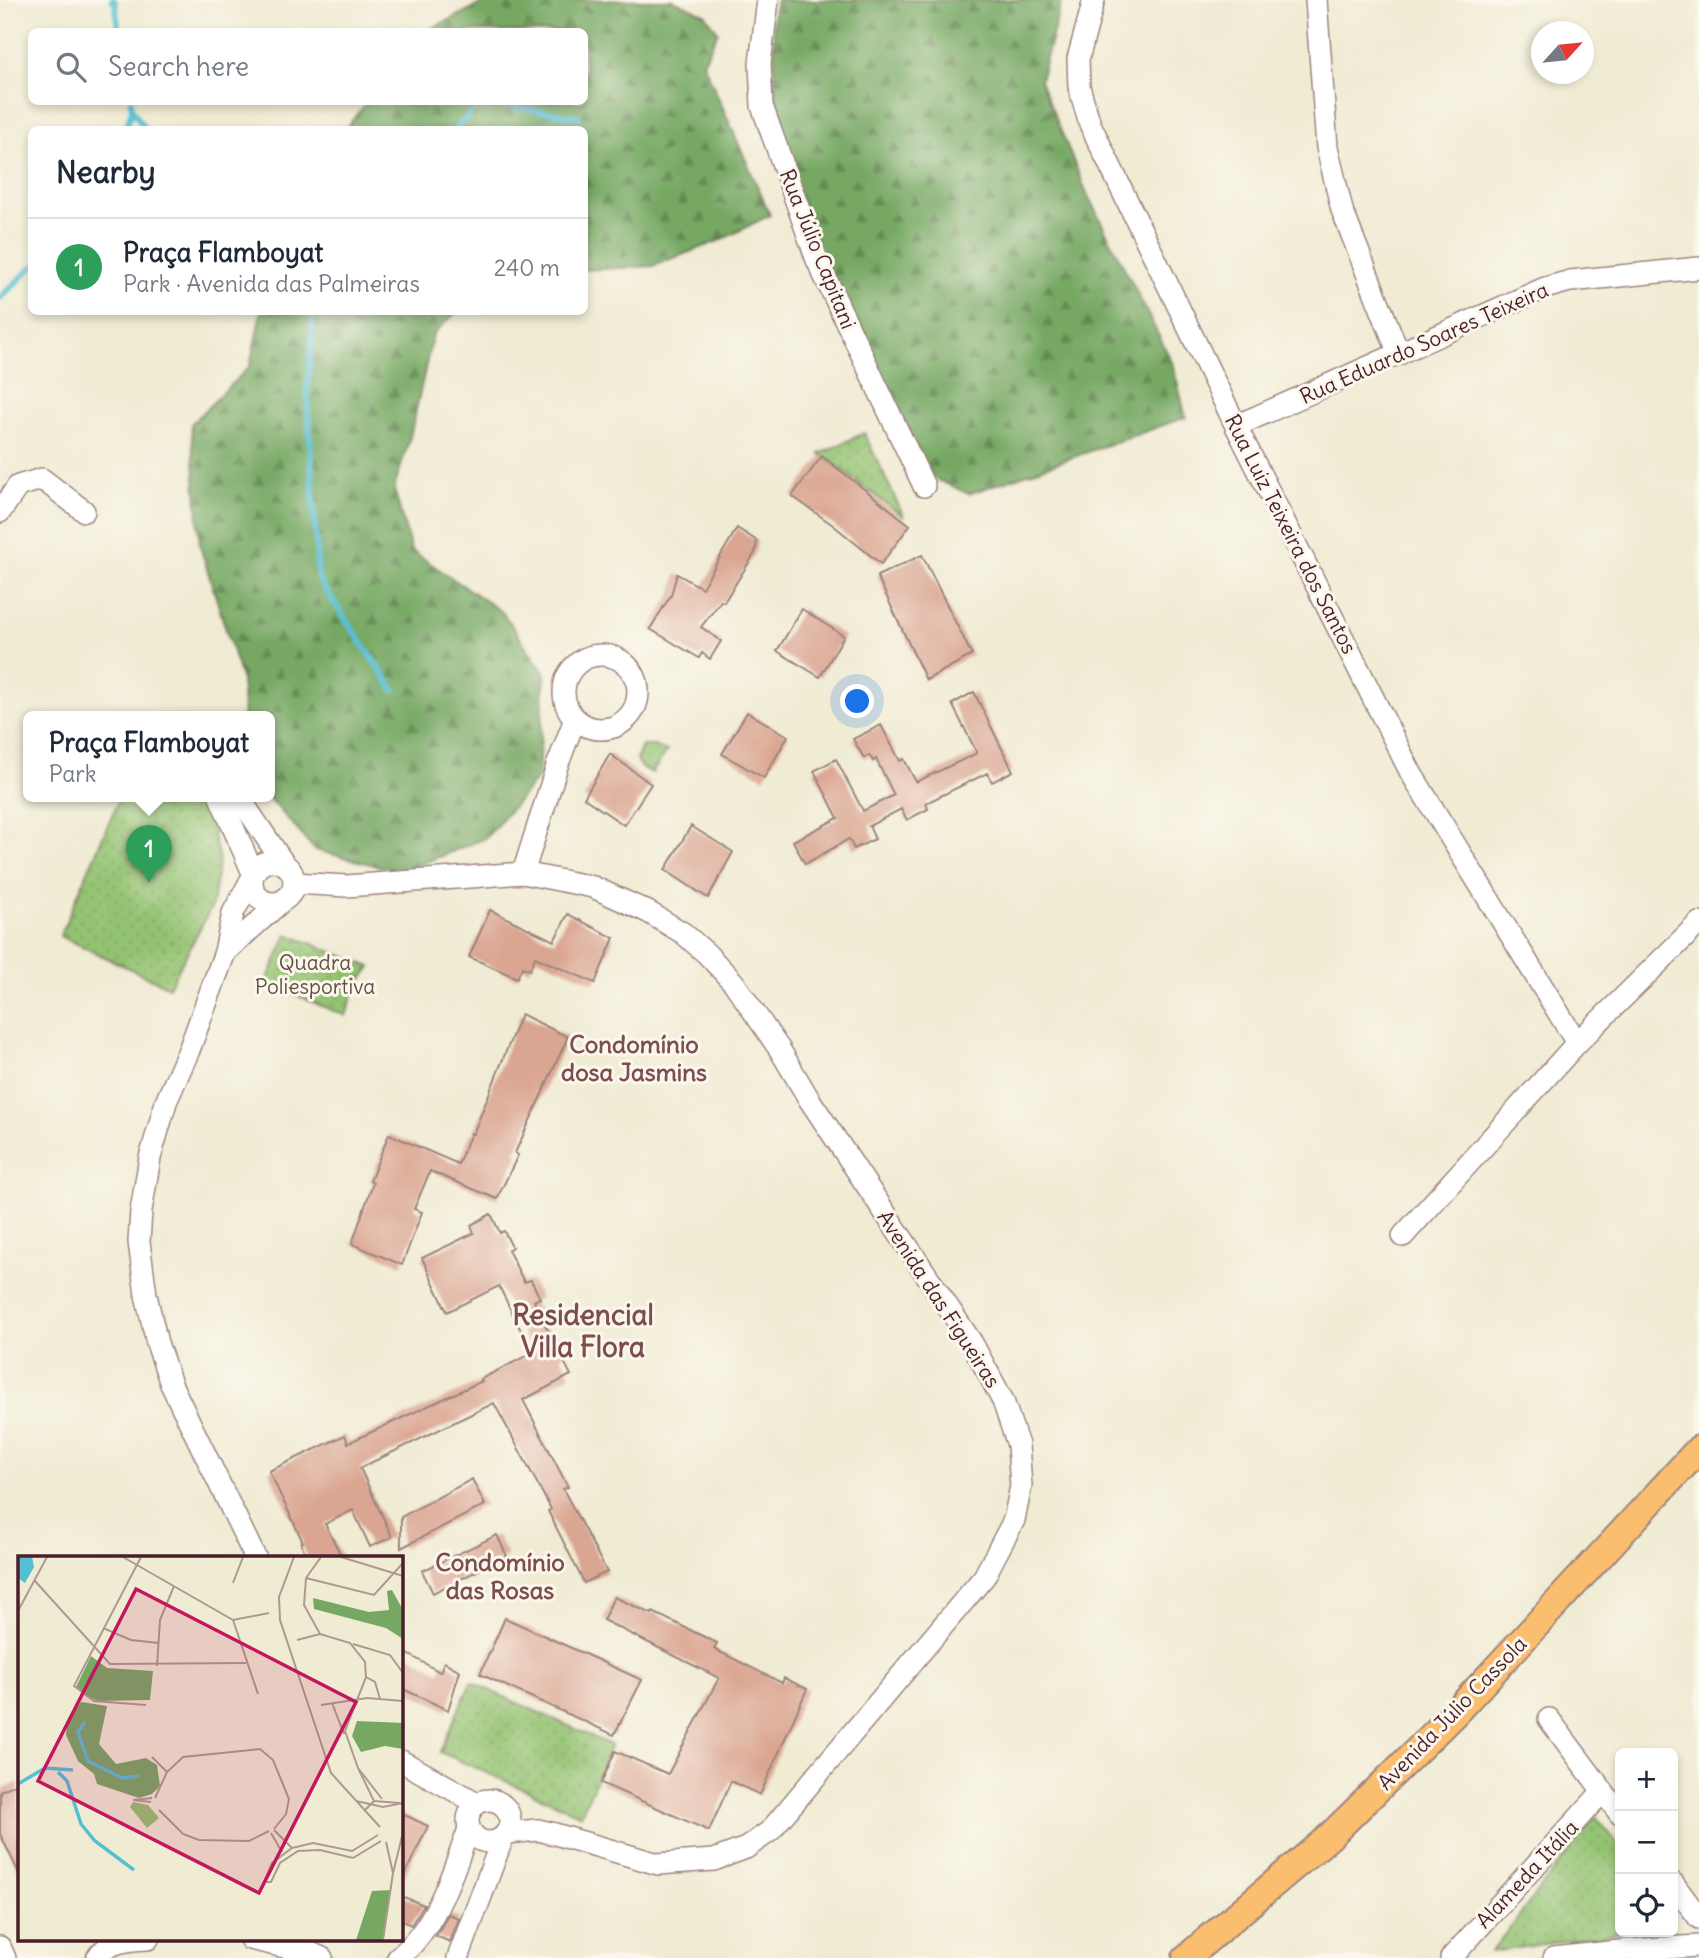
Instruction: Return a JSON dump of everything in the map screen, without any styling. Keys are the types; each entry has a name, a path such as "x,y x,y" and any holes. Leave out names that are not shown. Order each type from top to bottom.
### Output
{"main road":[{"name":"Avenida Júlio Cassola","path":"1186,1958 1329,1837 1455,1713 1699,1449"}],"street":[{"name":"Rua Júlio Capitani","path":"768,0 760,64 762,106 817,260 924,486"},
{"name":"Rua Luiz Teixeira dos Santos","path":"1094,0 1077,60 1079,87 1090,124 1236,426 1411,774 1577,1043"},
{"path":"1316,0 1327,147 1342,210 1399,354"},
{"name":"Rua Eduardo Soares Teixeira","path":"1236,426 1545,288 1570,281 1699,268"},
{"path":"0,512 18,485 42,480 84,511"},
{"path":"523,873 575,719"},
{"path":"222,802 252,877 252,888 261,900 275,903 287,883"},
{"path":"242,802 287,883"},
{"path":"255,1556 171,1384 157,1343 146,1295 139,1242 150,1158 163,1113 225,952 233,913 257,867 271,860 287,883"},
{"name":"Avenida das Figueiras","path":"287,883 346,886 523,873 593,887 648,912 683,933 734,983 972,1343 1003,1401 1018,1445 1021,1486 1014,1520 984,1577 792,1807 762,1837 746,1847 714,1860 657,1864 547,1832 526,1830 505,1835"},
{"path":"225,952 287,883"},
{"path":"1403,1236 1577,1043 1699,923"},
{"path":"1549,1719 1618,1811"},
{"path":"402,1762 477,1803 491,1800 504,1806 510,1819 479,1908 458,1958"},
{"name":"Alameda Itália","path":"1451,1958 1603,1791"},
{"path":"477,1803 468,1815 472,1835 484,1842 498,1841 505,1835"},
{"path":"398,1958 425,1928 445,1893 469,1829"},
{"path":"1678,1890 1699,1918"},
{"path":"445,1893 479,1908"},
{"path":"93,1957 110,1946 136,1940"},
{"path":"254,1940 323,1958"},
{"path":"1554,1958 1699,1946"},
{"path":"0,1947 5,1958"}],"green space":[{"path":"489,0 673,0 705,14 718,32 703,63 770,215 721,240 653,266 588,270 588,126 347,126 365,105 588,105 588,28 432,28"},
{"path":"777,0 1062,0 1040,80 1087,194 1172,362 1186,417 969,494 933,478 891,401 823,262 776,127 773,12"},
{"path":"260,315 454,315 433,334 410,437 394,489 411,550 503,613 545,674 538,778 486,838 402,872 315,850 272,802 275,802 275,711 243,711 242,681 200,546 191,424 250,366"},
{"path":"864,433 904,517 820,454"},
{"path":"642,746 654,746 667,751 652,773 640,767 637,758"},
{"path":"118,802 205,802 219,859 212,906 169,987 60,936"},
{"name":"Quadra Poliesportiva","path":"287,934 371,967 355,988 346,1016 266,983"},
{"path":"471,1682 611,1745 581,1815 440,1752"},
{"path":"1596,1816 1615,1841 1615,1933 1491,1952"}],"building":[{"path":"822,456 910,525 881,564 792,496"},
{"path":"737,528 757,541 755,553 724,602 721,601 701,627 721,641 710,659 702,653 699,658 650,629 671,595 677,574 702,588"},
{"path":"922,555 972,655 926,680 877,576"},
{"path":"802,609 844,636 820,677 777,651"},
{"path":"974,692 1013,771 992,782 987,773 926,803 928,809 907,820 901,809 869,826 875,839 854,849 849,839 805,864 793,841 838,818 814,771 836,759 863,811 894,795 876,759 873,761 869,755 864,758 853,739 881,725 900,761 904,759 916,782 977,753 952,704"},
{"path":"747,712 788,736 764,778 722,754"},
{"path":"610,754 651,784 624,825 584,798"},
{"path":"691,826 733,852 708,898 665,870"},
{"path":"490,910 554,941 568,914 614,938 595,983 535,957 530,970 522,967 517,978 469,957"},
{"path":"521,1014 568,1037 497,1199 430,1171 414,1209 422,1212 402,1265 352,1244 373,1183 370,1181 389,1134 458,1164 471,1133 473,1134"},
{"path":"491,1214 500,1233 504,1231 512,1247 508,1250 524,1282 531,1280 540,1298 534,1301 552,1339 556,1338 564,1354 561,1356 571,1375 523,1400 568,1487 563,1489 607,1572 584,1583 548,1511 551,1509 494,1403 360,1468 392,1537 370,1547 353,1510 325,1524 341,1556 307,1556 301,1543 303,1542 269,1471 345,1435 348,1443 482,1381 481,1379 532,1353 499,1286 447,1312 422,1258 474,1233 471,1225"},
{"path":"472,1479 485,1505 401,1548 401,1517"},
{"path":"497,1535 507,1556 433,1593 422,1571"},
{"path":"614,1597 652,1614 653,1612 717,1643 714,1649 782,1683 784,1678 807,1689 760,1795 731,1781 709,1831 601,1783 615,1751 668,1774 719,1678 603,1620"},
{"path":"505,1618 642,1680 614,1735 480,1674"},
{"path":"402,1651 440,1672 444,1662 460,1671 448,1710 402,1688"},
{"path":"18,1782 18,1871 0,1834 0,1791"},
{"path":"402,1813 428,1826 402,1881"},
{"path":"402,1896 424,1905 411,1925 402,1920"},
{"path":"448,1914 459,1918 450,1942 436,1936"}],"waterway":[{"path":"112,0 115,2 118,28"},
{"path":"131,105 143,126"},
{"path":"458,126 479,105"},
{"path":"501,105 579,117"},
{"path":"126,126 132,110"},
{"path":"0,298 28,271"},
{"path":"314,315 307,392 318,579 394,690"}],"place":[{"name":"Praça Flamboyat","path":"149,883"}],"district":[{"name":"Condomínio dosa Jasmins","path":"634,1058"},
{"name":"Residencial Villa Flora","path":"583,1331"},
{"name":"Condomínio das Rosas","path":"500,1576"}]}
